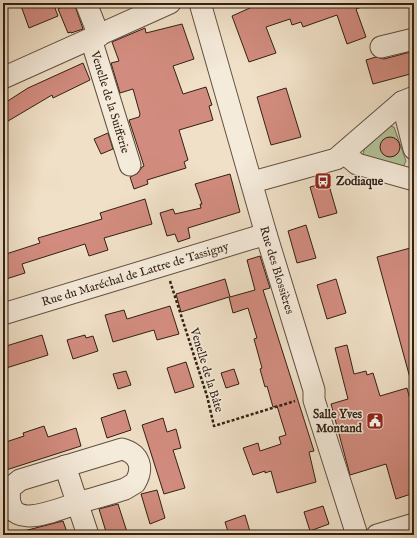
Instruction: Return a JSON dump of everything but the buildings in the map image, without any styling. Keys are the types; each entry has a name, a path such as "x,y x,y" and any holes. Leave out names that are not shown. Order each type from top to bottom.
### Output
{"street":[{"name":"Venelle de la Suifferie","path":"86,3 130,165"},
{"path":"3,78 95,38 170,3"},
{"name":"Rue des Blossières","path":"200,3 253,182 266,234 314,390 314,400 357,535"},
{"path":"382,48 414,39"},
{"path":"253,182 331,161 344,153 408,100"},
{"path":"408,100 414,149"},
{"path":"344,153 358,164 414,180"},
{"name":"Rue du Maréchal de Lattre de Tassigny","path":"3,314 266,234"},
{"path":"122,449 130,451 137,458 140,464 140,472 136,484 125,489 36,516 20,515 14,511 9,504 10,488 15,483 65,466 122,449"},
{"path":"65,466 88,535"},
{"path":"377,535 414,524"}],"path":[{"name":"Venelle de la Bâte","path":"164,265 207,396 214,426 314,395"}],"green space":[{"path":"389,126 394,127 406,161 403,167 363,154 364,150"}],"place":[{"name":"Zodiaque","path":"323,181"},
{"name":"Salle Yves Montand","path":"375,421"}]}
